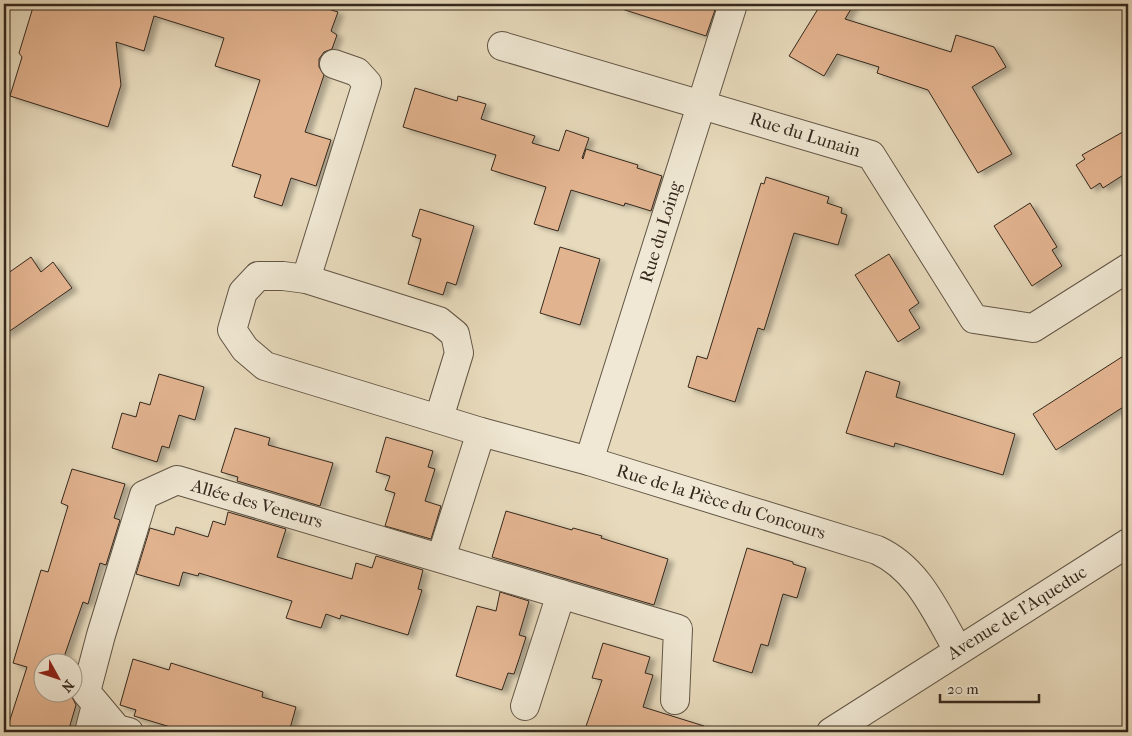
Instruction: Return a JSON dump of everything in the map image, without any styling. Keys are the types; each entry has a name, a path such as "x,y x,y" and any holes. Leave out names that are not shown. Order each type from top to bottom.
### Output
{"street":[{"name":"Rue du Loing","path":"589,461 733,4"},
{"name":"Rue du Lunain","path":"502,46 871,155 974,320 1033,328 1128,268"},
{"path":"306,279 367,83 357,72 334,64"},
{"name":"Rue de la Pièce du Concours","path":"439,418 459,352 455,334 439,321 306,279 283,276 258,276 243,292 232,330 245,349 265,366 481,432 589,461 878,550 890,556 919,584 958,650"},
{"path":"440,558 481,432"},
{"name":"Allée des Veneurs","path":"130,732 117,728 86,692 101,635 144,495 177,480 678,630 675,700"},
{"name":"Avenue de l'Aqueduc","path":"831,732 1128,543"},
{"path":"525,706 561,594"},
{"path":"89,732 96,705"}],"building":[{"path":"34,4 312,4 338,12 331,31 337,35 332,49 324,52 319,59 319,67 324,75 305,132 331,140 316,186 291,178 282,206 254,197 261,175 232,166 260,80 215,66 224,38 154,16 144,51 116,42 121,85 108,127 10,96 22,57 19,53"},
{"path":"623,4 717,4 706,36 622,9"},
{"path":"821,4 854,4 845,19 951,52 956,35 994,47 1006,67 972,87 1012,154 978,173 928,90 877,73 879,67 837,54 824,76 789,56"},
{"path":"415,88 457,101 458,96 486,104 481,119 535,136 532,143 559,151 566,130 589,138 583,159 586,149 638,165 637,168 662,176 651,211 625,203 624,206 571,190 558,231 534,224 546,187 491,170 496,155 403,127"},
{"path":"1128,129 1128,172 1103,188 1100,183 1091,189 1076,165 1085,159 1082,155"},
{"path":"766,177 829,197 827,203 842,208 841,213 847,215 838,245 794,233 764,330 758,328 735,402 688,387 697,356 707,359 761,183 764,184"},
{"path":"1030,203 1057,247 1052,250 1062,266 1032,286 994,226"},
{"path":"420,209 474,226 456,285 447,282 443,295 408,284 421,239 412,236"},
{"path":"560,247 600,259 580,325 540,313"},
{"path":"889,254 919,303 909,310 920,328 898,342 855,275"},
{"path":"31,257 41,272 53,262 72,288 4,335 4,276"},
{"path":"1128,353 1128,404 1056,450 1033,414"},
{"path":"866,371 900,382 896,397 1015,434 1003,475 895,443 894,447 846,433"},
{"path":"159,374 204,387 195,420 179,415 169,448 162,446 157,462 112,448 122,413 136,417 140,402 150,405"},
{"path":"235,428 270,438 268,445 333,463 320,506 237,481 238,477 221,472"},
{"path":"386,437 433,451 428,467 435,469 425,501 441,506 431,539 385,526 395,493 385,490 390,476 376,472"},
{"path":"72,469 125,484 114,518 120,520 106,565 100,563 88,604 83,602 65,654 32,654 32,704 76,704 68,732 6,732 27,667 13,663 41,570 48,572 68,506 61,503"},
{"path":"506,511 572,530 573,528 602,536 601,538 668,559 654,605 492,557"},
{"path":"228,512 286,529 277,557 352,579 356,563 372,568 376,556 423,570 418,589 422,590 408,635 341,615 340,619 326,614 321,628 286,618 292,601 199,573 198,576 183,572 179,586 136,574 150,528 174,535 176,527 208,537 213,521 225,525"},
{"path":"747,548 793,562 793,564 806,568 797,598 783,594 768,646 761,644 752,673 713,661"},
{"path":"500,592 529,601 519,635 526,637 514,674 508,673 502,690 456,676 477,606 496,611"},
{"path":"603,643 650,657 645,673 653,675 643,707 704,726 703,732 584,732 602,680 592,678"},
{"path":"133,659 169,670 171,663 263,692 262,697 296,707 289,732 187,732 134,716 136,710 120,705"}]}
